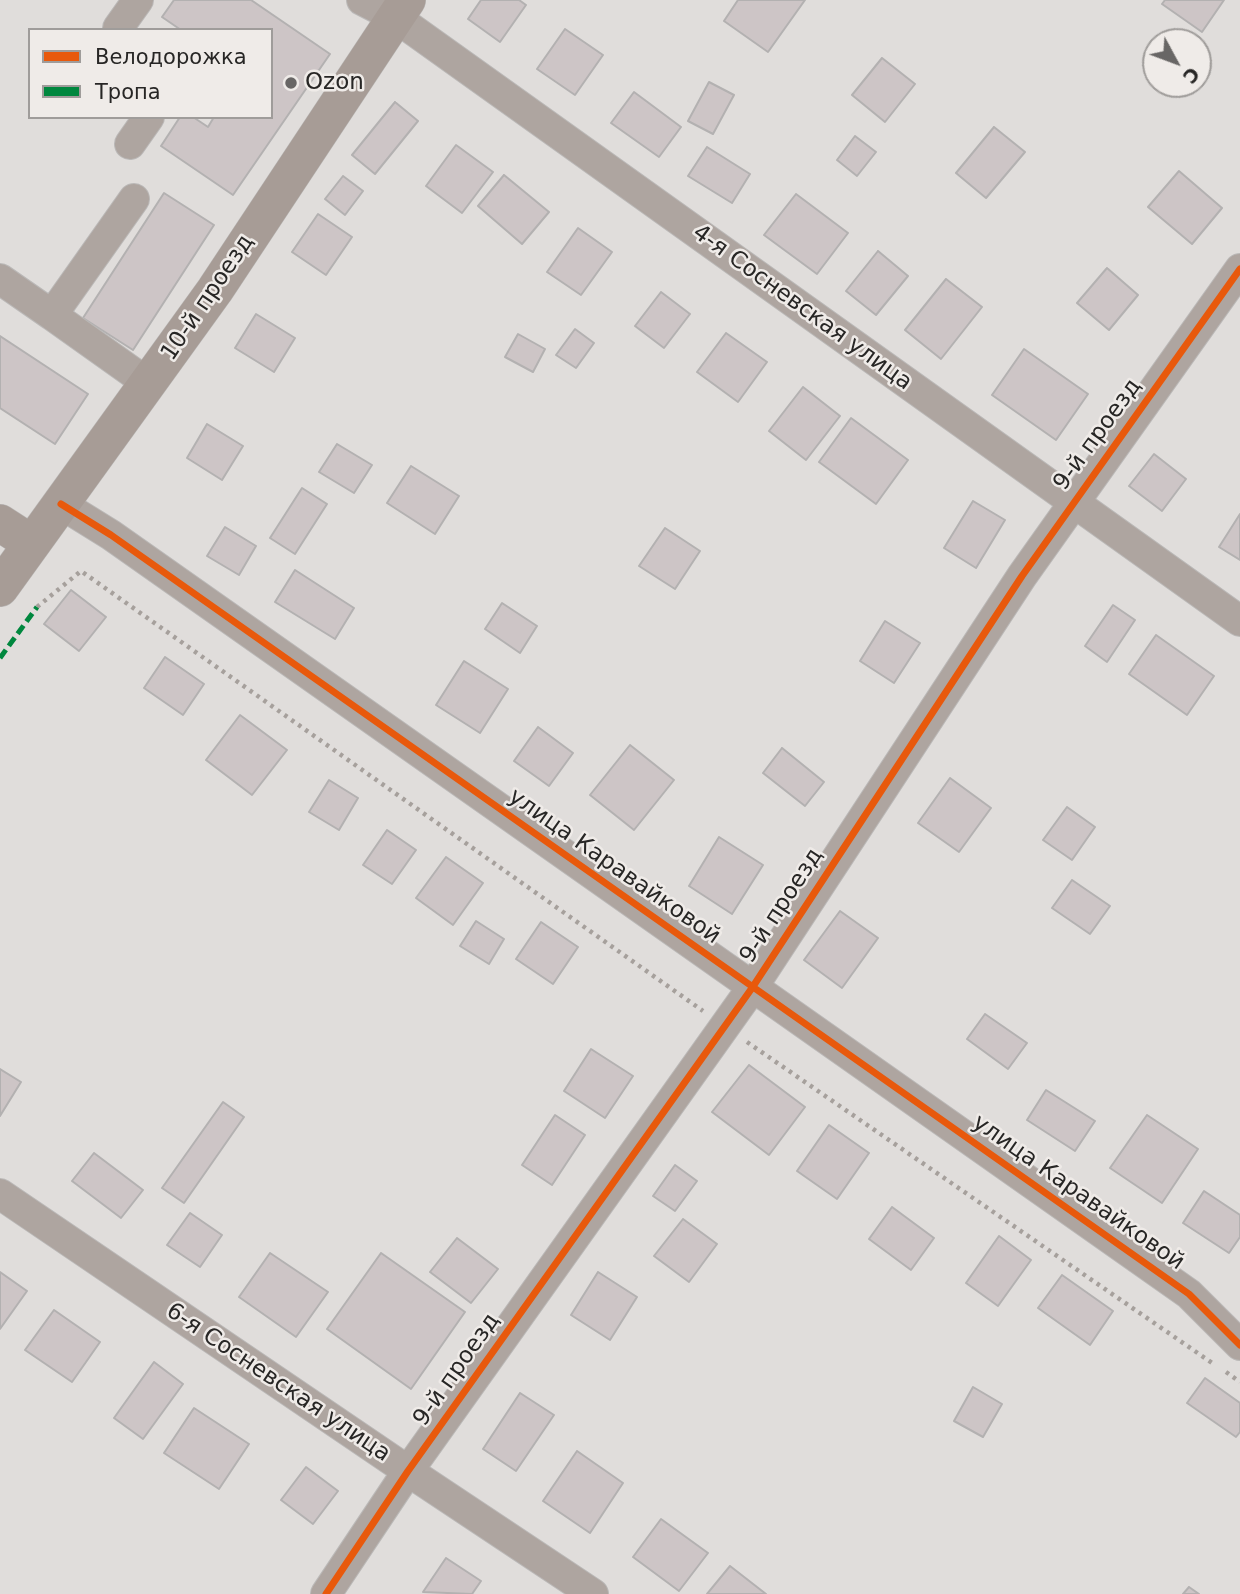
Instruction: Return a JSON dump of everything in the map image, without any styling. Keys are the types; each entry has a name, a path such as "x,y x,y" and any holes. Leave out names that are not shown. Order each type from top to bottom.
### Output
{"main road":[{"name":"10-й проезд","path":"0,588 215,290 401,8"},
{"path":"0,523 31,543"}],"street":[{"path":"117,28 138,0"},
{"name":"4-я Сосневская улица","path":"362,0 401,8 1073,502 1240,621"},
{"path":"130,144 148,119"},
{"path":"52,315 134,199"},
{"name":"9-й проезд","path":"326,1594 408,1471 752,988 1014,587 1240,270"},
{"path":"0,279 149,384"},
{"name":"улица Каравайковой","path":"61,504 134,551 1189,1294 1240,1345"},
{"name":"6-я Сосневская улица","path":"0,1194 593,1594"}],"path":[{"path":"37,607 81,572 724,1027 1240,1382"}],"building":[{"path":"174,0 251,0 330,54 233,195 161,146 179,119 196,119 208,127 213,119 273,119 273,28 178,28 162,17"},
{"path":"481,0 519,0 526,5 500,42 468,19"},
{"path":"738,0 805,0 768,52 724,21"},
{"path":"1165,0 1224,0 1205,28 1196,28 1162,4"},
{"path":"565,29 603,55 575,95 537,69"},
{"path":"882,58 915,84 885,122 852,95"},
{"path":"709,82 734,95 713,134 688,121"},
{"path":"634,92 681,127 659,157 611,123"},
{"path":"395,102 418,121 375,174 352,155"},
{"path":"994,127 1025,152 986,198 956,173"},
{"path":"855,136 876,152 857,176 837,160"},
{"path":"456,145 493,172 462,213 426,186"},
{"path":"707,147 750,174 732,203 688,176"},
{"path":"1179,171 1222,208 1192,244 1148,207"},
{"path":"504,175 549,212 522,244 478,206"},
{"path":"343,176 363,191 345,215 325,199"},
{"path":"164,193 214,225 133,350 83,318"},
{"path":"796,194 848,233 817,274 764,235"},
{"path":"318,214 352,237 326,275 292,252"},
{"path":"578,228 612,252 581,295 547,272"},
{"path":"878,251 908,276 876,315 846,291"},
{"path":"1107,268 1138,295 1109,330 1077,303"},
{"path":"946,279 982,307 941,359 905,330"},
{"path":"661,292 690,314 664,348 635,326"},
{"path":"256,314 295,338 274,372 235,348"},
{"path":"575,329 594,343 576,368 556,355"},
{"path":"726,333 767,362 738,402 697,372"},
{"path":"518,334 545,349 533,372 505,357"},
{"path":"0,336 88,394 55,444 0,408"},
{"path":"1024,349 1088,394 1056,440 992,395"},
{"path":"803,387 840,416 806,460 769,431"},
{"path":"851,418 908,460 876,504 819,462"},
{"path":"207,424 243,446 222,480 187,458"},
{"path":"337,444 372,465 354,493 319,472"},
{"path":"1154,454 1186,479 1162,511 1129,486"},
{"path":"411,466 459,496 435,534 387,503"},
{"path":"302,488 327,504 295,554 270,538"},
{"path":"973,501 1005,520 976,568 944,548"},
{"path":"1240,514 1240,560 1219,547"},
{"path":"225,527 256,546 239,575 207,556"},
{"path":"665,528 700,551 675,589 639,566"},
{"path":"295,570 354,608 335,639 275,602"},
{"path":"71,590 106,617 79,651 44,624"},
{"path":"502,603 537,626 520,653 485,629"},
{"path":"1113,605 1135,620 1107,662 1085,646"},
{"path":"885,621 920,643 894,683 860,661"},
{"path":"1156,635 1214,676 1187,715 1129,674"},
{"path":"165,657 204,684 183,715 144,688"},
{"path":"464,661 508,689 480,733 436,705"},
{"path":"240,715 287,750 252,795 206,760"},
{"path":"538,727 573,753 549,786 514,761"},
{"path":"630,745 674,780 634,830 590,795"},
{"path":"782,748 824,782 805,806 763,773"},
{"path":"950,778 991,808 959,852 918,823"},
{"path":"329,780 358,798 339,830 309,812"},
{"path":"1067,807 1095,827 1072,860 1043,840"},
{"path":"387,830 416,850 392,884 363,865"},
{"path":"719,837 763,865 732,914 689,886"},
{"path":"446,857 483,883 453,925 416,898"},
{"path":"1072,880 1110,906 1090,934 1052,908"},
{"path":"840,911 878,938 842,988 804,960"},
{"path":"476,921 504,939 489,964 460,946"},
{"path":"541,922 578,947 553,984 516,959"},
{"path":"985,1014 1027,1043 1008,1069 967,1039"},
{"path":"591,1049 633,1076 605,1118 564,1091"},
{"path":"749,1065 805,1107 769,1155 712,1112"},
{"path":"0,1069 21,1082 0,1116"},
{"path":"1046,1090 1095,1121 1075,1151 1027,1120"},
{"path":"223,1102 244,1117 184,1203 162,1188"},
{"path":"555,1115 585,1135 552,1185 522,1165"},
{"path":"1147,1115 1198,1149 1162,1203 1110,1168"},
{"path":"829,1125 869,1153 837,1199 797,1171"},
{"path":"94,1153 143,1190 121,1218 72,1181"},
{"path":"675,1165 697,1181 675,1211 653,1196"},
{"path":"1204,1191 1240,1215 1240,1237 1229,1253 1183,1223"},
{"path":"892,1207 934,1238 911,1270 869,1239"},
{"path":"190,1213 222,1235 200,1267 167,1245"},
{"path":"683,1219 717,1244 689,1282 654,1256"},
{"path":"999,1236 1031,1260 998,1306 966,1283"},
{"path":"457,1238 498,1269 471,1303 430,1272"},
{"path":"270,1253 328,1292 296,1337 239,1297"},
{"path":"381,1253 465,1312 411,1389 327,1329"},
{"path":"0,1272 27,1291 0,1329"},
{"path":"598,1272 637,1297 610,1340 571,1315"},
{"path":"1062,1275 1113,1311 1090,1345 1038,1308"},
{"path":"54,1310 100,1342 72,1382 25,1350"},
{"path":"154,1362 183,1384 143,1439 114,1418"},
{"path":"1205,1378 1240,1403 1240,1432 1236,1437 1187,1403"},
{"path":"973,1387 1002,1404 983,1437 954,1421"},
{"path":"520,1393 554,1415 516,1471 483,1449"},
{"path":"194,1408 249,1444 219,1489 164,1453"},
{"path":"577,1451 623,1483 590,1533 543,1501"},
{"path":"306,1467 338,1491 313,1524 281,1500"},
{"path":"661,1519 708,1553 679,1591 633,1557"},
{"path":"446,1558 481,1581 472,1594 423,1592"},
{"path":"730,1566 766,1594 707,1594"},
{"path":"1189,1587 1199,1594 1183,1594"}],"marked path":[{"path":"0,658 37,607"}],"cycle path":[{"path":"326,1594 408,1471 752,988 1022,576 1240,269"},
{"path":"61,504 111,535 1189,1294 1240,1345"}],"place":[{"name":"Ozon","path":"291,83"}]}
